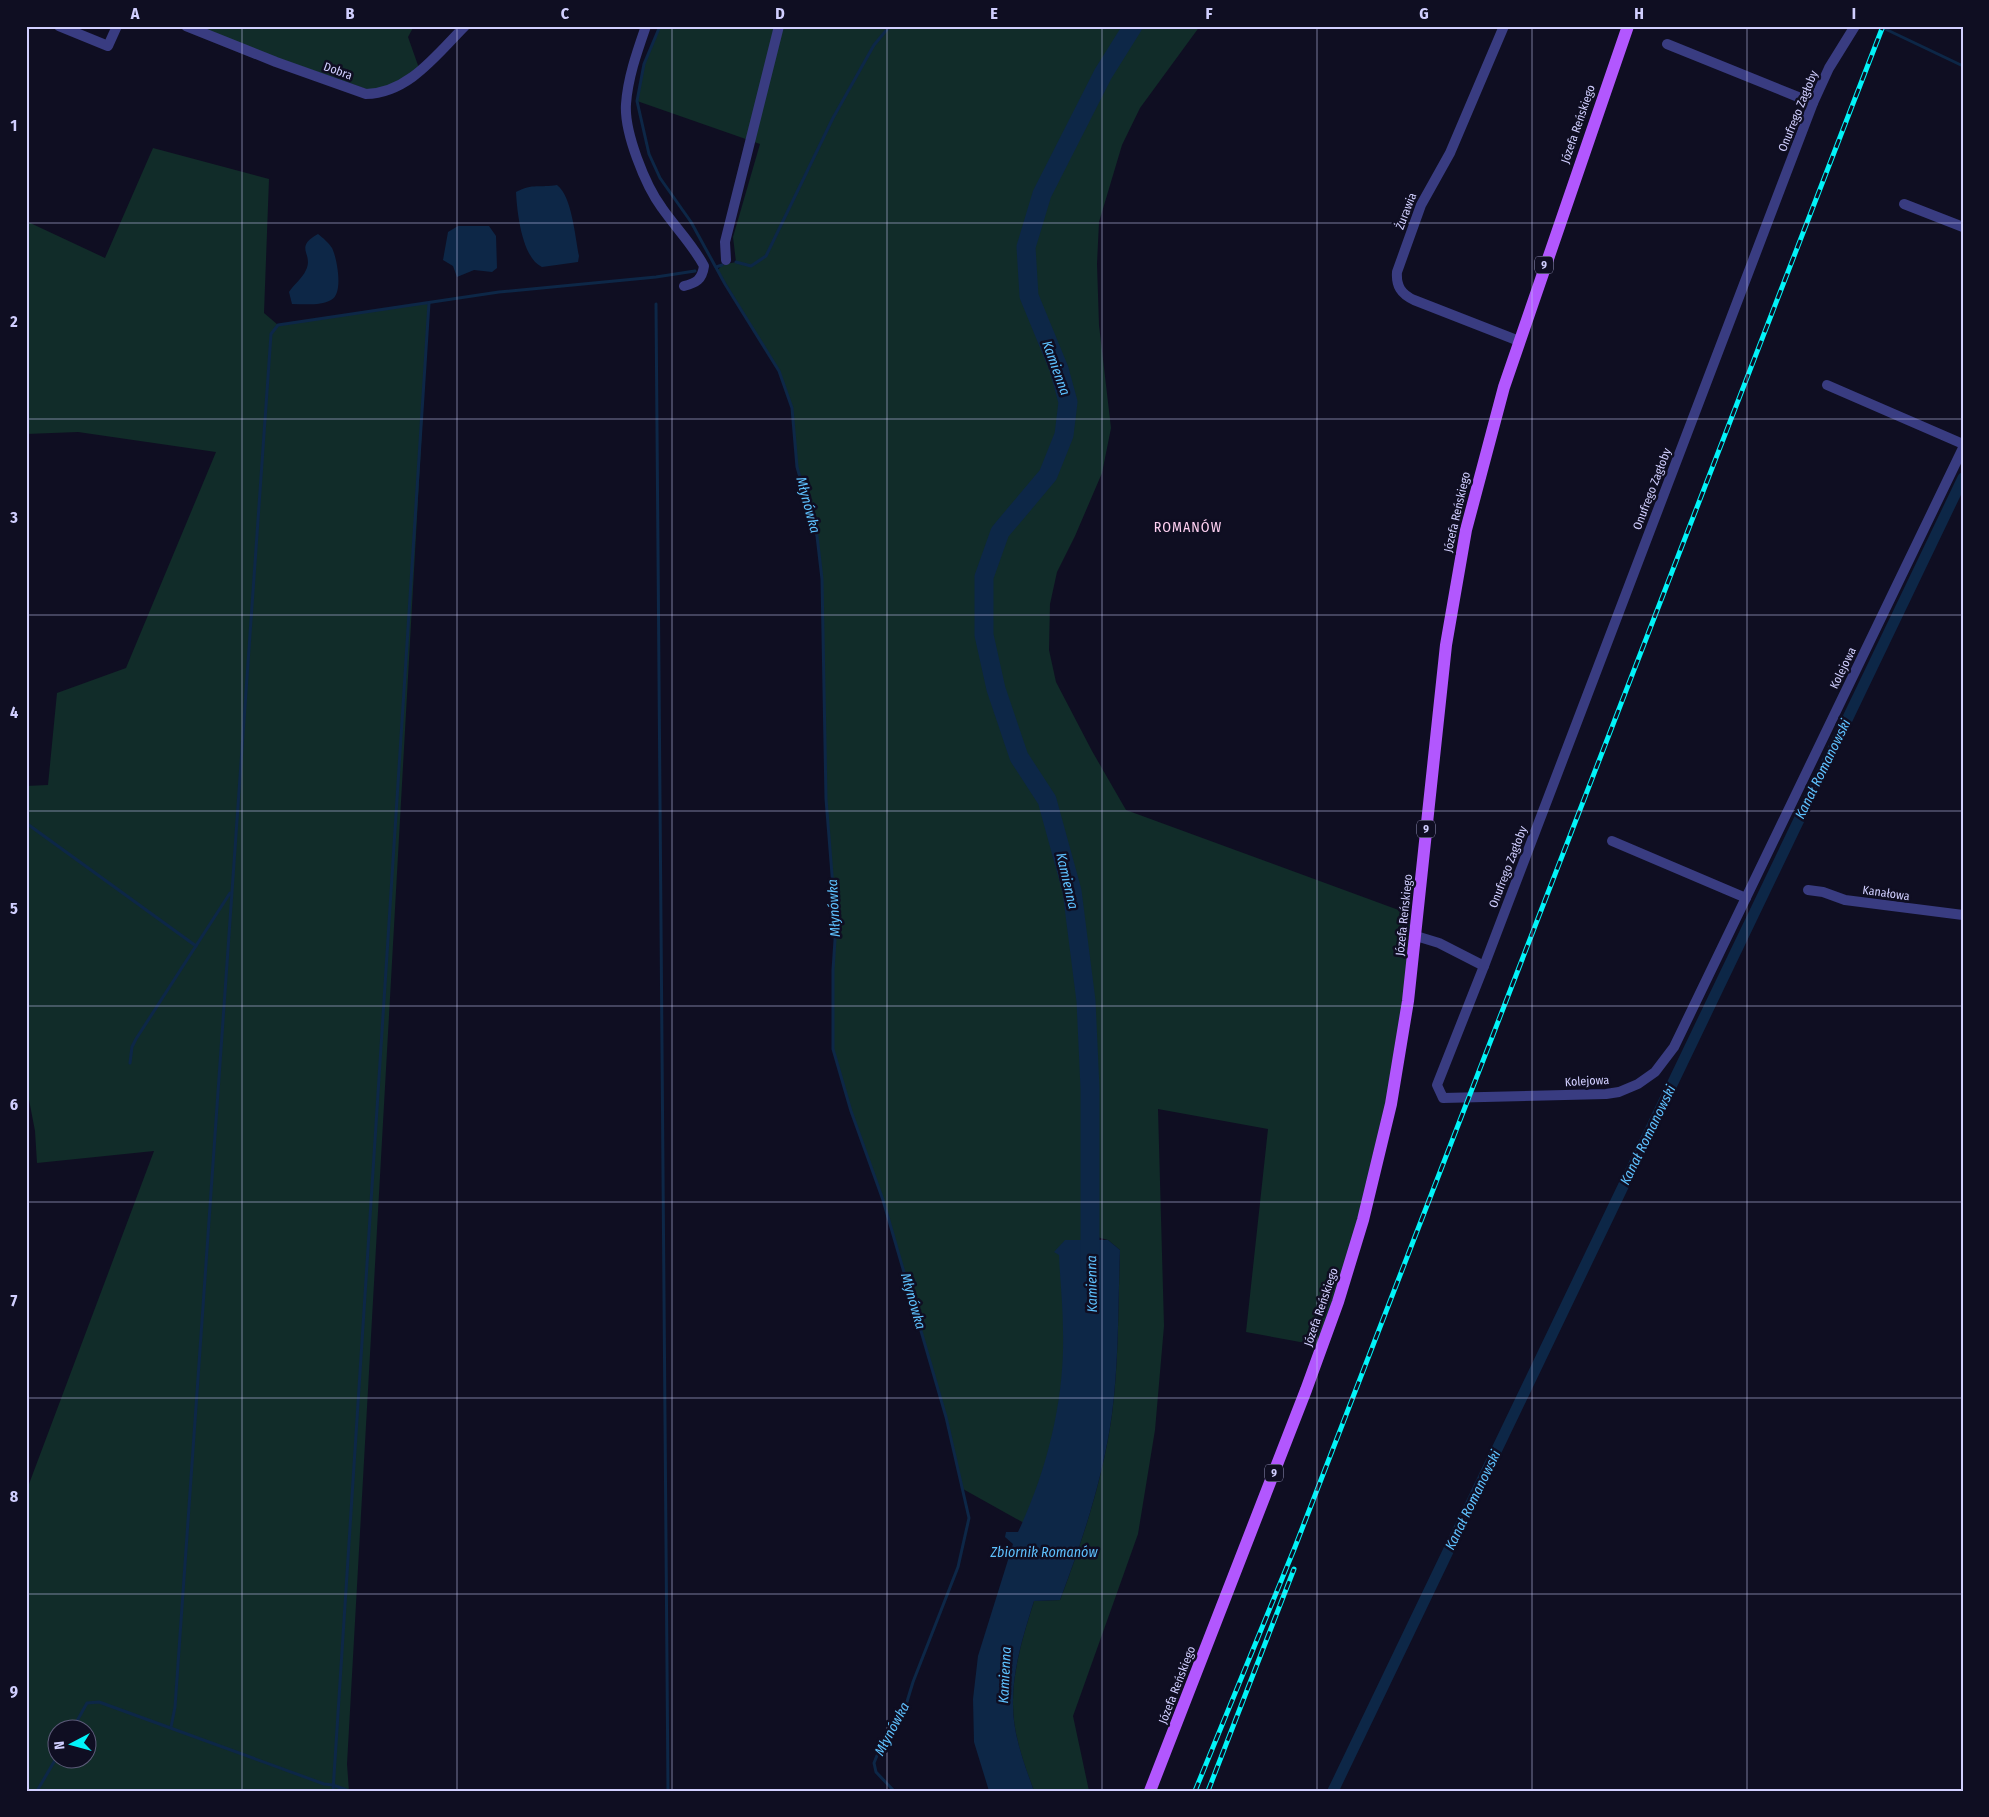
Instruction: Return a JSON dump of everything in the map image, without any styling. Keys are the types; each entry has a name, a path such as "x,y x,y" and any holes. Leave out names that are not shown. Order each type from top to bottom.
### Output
{"main road":[{"name":"Józefa Reńskiego","path":"1150,1791 1303,1399 1351,1262 1391,1104 1408,1001 1438,715 1456,586 1484,456 1519,341 1628,26"}],"street":[{"path":"59,26 108,46 117,26"},
{"name":"Dobra","path":"186,26 276,62 366,94 378,93 399,86 420,71 465,26"},
{"path":"646,26 635,55 626,106 631,138 645,177 661,207 696,251 704,266 701,279 698,282 684,286"},
{"path":"726,260 725,242 779,26"},
{"name":"Żurawia","path":"1504,26 1450,152 1421,205 1397,272 1396,280 1398,288 1410,298 1519,341"},
{"name":"Onufrego Zagłoby","path":"1440,1094 1437,1085 1444,1063 1484,966 1813,103 1829,68 1855,27"},
{"path":"1667,44 1813,103"},
{"path":"1904,204 1963,227"},
{"path":"1827,385 1963,444"},
{"name":"Kolejowa","path":"1440,1094 1448,1099 1606,1094 1638,1084 1662,1065 1674,1047 1963,448"},
{"path":"1612,842 1746,898"},
{"name":"Kanałowa","path":"1808,890 1823,892 1845,900 1963,915"},
{"path":"1416,936 1439,943 1484,966"}],"green space":[{"path":"186,26 414,26 408,37 420,71 378,93"},
{"path":"660,26 1200,26 1140,108 1122,145 1099,222 1097,264 1099,325 1111,428 1102,473 1057,572 1050,604 1049,650 1056,682 1092,751 1126,810 1404,912 1416,936 1391,1104 1322,1346 1246,1332 1268,1129 1158,1109 1164,1326 1155,1430 1138,1534 1073,1716 1089,1791 1034,1791 1017,1738 1013,1716 1013,1692 1019,1652 1034,1601 1060,1600 1077,1554 1098,1485 1108,1438 1114,1394 1120,1250 1108,1240 1090,1235 1093,1371 1049,1537 963,1489 946,1417 883,1200 851,1111 833,1049 833,970 836,925 826,799 822,579 817,536 797,467 792,408 779,371 718,270 722,265 736,262 733,237 760,144 637,101 644,64"},
{"path":"153,148 269,179 264,313 278,325 429,303 347,1764 349,1791 26,1791 26,1492 154,1151 37,1163 35,1131 26,1084 26,786 48,785 57,693 126,668 216,452 78,432 26,434 26,221 105,258"}],"water":[{"path":"557,185 562,190 569,207 579,256 578,262 542,267 535,262 525,245 519,222 516,192 532,187"},
{"path":"458,226 489,226 496,236 497,268 492,272 474,270 457,277 453,266 443,260 448,232"},
{"path":"318,234 329,244 334,253 338,276 337,291 335,296 327,302 292,304 289,292 304,273 308,264 305,247"},
{"name":"Zbiornik Romanów","path":"1065,1240 1108,1240 1120,1250 1117,1353 1112,1414 1098,1485 1077,1554 1060,1600 1034,1601 1014,1679 1013,1716 1020,1749 1034,1791 989,1791 974,1742 973,1699 978,1656 1013,1544 1005,1537 1006,1532 1018,1532 1038,1484 1052,1434 1061,1383 1063,1357 1063,1312 1059,1255 1054,1252"}],"waterway":[{"name":"Młynówka","path":"660,26 644,64 637,101 649,154 660,178 691,222 725,284 779,371 792,408 797,467 817,536 822,579 826,799 836,925 833,970 833,1049 851,1111 883,1200 946,1417 969,1518 958,1567 913,1682 902,1718 880,1748 874,1763 876,1772 894,1791"},
{"path":"736,262 751,266 766,256 833,118 874,45 890,26"},
{"name":"Kamienna","path":"1090,1265 1090,1088 1086,1001 1072,891 1047,800 1019,757 996,689 984,635 984,577 1000,532 1048,475 1064,435 1068,402 1059,369 1029,296 1026,247 1042,194 1103,74 1133,26"},
{"path":"1879,26 1963,66"},
{"name":"Młynówka","path":"716,267 722,265"},
{"path":"171,1727 175,1707 271,334 278,325 499,292 656,277 695,271"},
{"path":"333,1791 429,303"},
{"path":"656,304 668,1791"},
{"name":"Kanał Romanowski","path":"1333,1791 1963,478"},
{"path":"26,823 196,946"},
{"path":"130,1063 132,1047 136,1039 230,893"},
{"path":"78,1720 87,1703 99,1702 324,1784 349,1791"},
{"path":"37,1791 49,1770"}],"railway":[{"path":"1195,1791 1295,1547 1883,26"},
{"path":"1208,1791 1294,1569"}],"district":[{"name":"ROMANÓW","path":"1188,527"}]}
